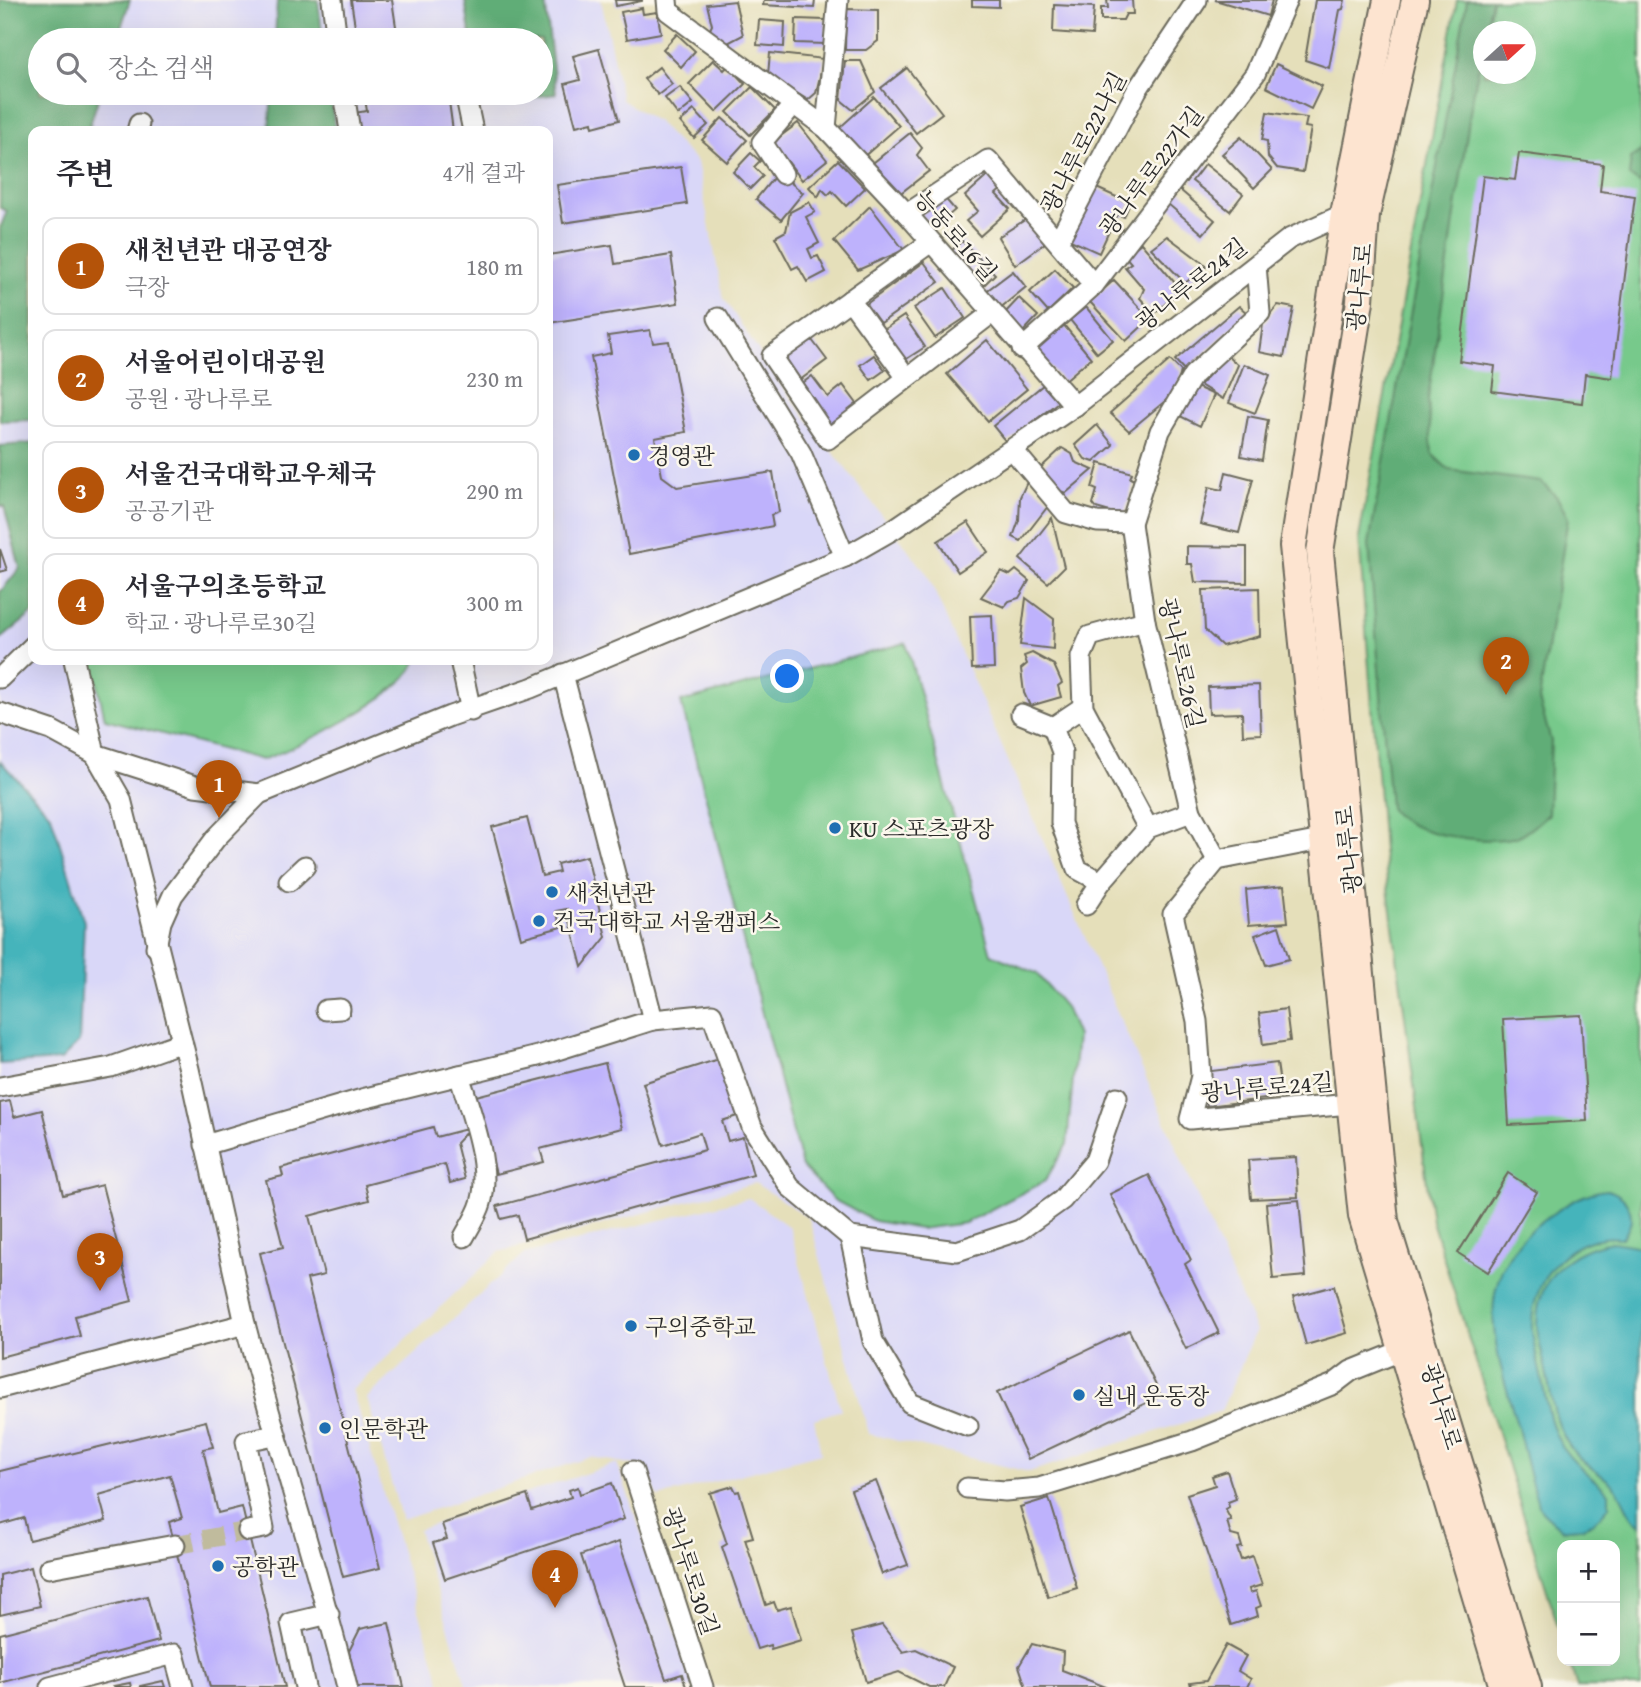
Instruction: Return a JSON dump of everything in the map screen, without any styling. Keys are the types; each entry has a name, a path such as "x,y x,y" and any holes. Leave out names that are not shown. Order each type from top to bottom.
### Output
{"main road":[{"name":"광나루로","path":"1387,0 1355,215 1293,546 1321,840 1362,1216 1413,1346 1528,1687"},
{"name":"광나루로","path":"1416,0 1355,215 1360,301 1320,552 1385,1221 1413,1346 1503,1687"}],"street":[{"path":"332,0 336,28"},
{"name":"능동로16길","path":"667,0 668,11 826,128 907,214 1022,349 1075,406"},
{"path":"826,128 838,0"},
{"name":"광나루로22나길","path":"907,214 988,160 1058,242 1137,90 1197,0"},
{"name":"광나루로22가길","path":"1022,349 1094,285 1255,74 1287,0"},
{"path":"783,174 762,142 794,104"},
{"path":"346,105 348,126"},
{"path":"467,105 471,126"},
{"name":"광나루로24길","path":"259,794 450,716 471,711 734,606 845,557 894,529 1075,406 1289,239 1355,215"},
{"path":"931,242 772,356 828,439 992,313"},
{"path":"1058,242 1094,285"},
{"path":"1012,449 1066,513 1097,522 1131,523 1160,431 1193,375 1260,313 1256,265"},
{"path":"850,300 907,378"},
{"path":"718,318 801,453 845,557"},
{"name":"광나루로26길","path":"1131,523 1145,621 1191,812 1217,860"},
{"path":"1145,621 1090,636 1081,657 1083,707 1149,828"},
{"path":"0,678 28,651"},
{"path":"75,665 95,754 121,799 182,1042 245,1324 274,1435 329,1614 347,1687"},
{"path":"461,665 471,711"},
{"path":"563,674 653,1020"},
{"path":"1053,727 1083,707"},
{"path":"0,713 51,730 95,754 195,786 259,794"},
{"path":"1021,715 1053,727 1062,752 1060,823 1077,869 1101,882"},
{"path":"156,947 161,922 173,895 216,838 259,794"},
{"path":"1086,905 1101,882 1149,828 1191,812"},
{"path":"1217,860 1321,840"},
{"name":"광나루로24길","path":"1217,860 1173,914 1198,1035 1201,1076 1190,1119 1349,1104"},
{"path":"289,881 305,866"},
{"path":"205,1145 362,1099 538,1056 653,1020 712,1014 752,1127 790,1187 850,1237 957,1251 1020,1230 1062,1200 1095,1161 1118,1097"},
{"path":"0,1087 111,1067 182,1042"},
{"path":"459,1076 474,1124 482,1164 482,1202 464,1237"},
{"path":"850,1237 873,1341 910,1403 968,1426"},
{"path":"0,1388 245,1324"},
{"path":"967,1488 1005,1491 1039,1488 1192,1441 1334,1384 1351,1371 1413,1346"},
{"path":"248,1531 264,1528 246,1441 274,1435"},
{"name":"광나루로30길","path":"633,1471 704,1687"},
{"path":"49,1568 175,1545"},
{"path":"306,1687 292,1623 329,1614"},
{"path":"50,1687 174,1654 183,1687"}],"shaded area":[{"name":"건국대학교 서울캠퍼스","path":"0,0 601,0 622,100 656,121 697,162 723,297 778,381 927,574 1256,1331 1221,1411 1029,1472 869,1434 809,1218 755,1183 499,1252 352,1390 442,1687 0,1687"},
{"name":"구의중학교","path":"749,1198 789,1227 841,1410 814,1419 821,1453 658,1497 646,1467 591,1457 402,1520 367,1398 524,1254"},
{"path":"617,1463 695,1687 467,1687 418,1530"}],"green space":[{"path":"0,0 130,0 121,28 28,28 28,105 96,105 90,126 28,126 28,420 0,421 0,228 7,211 0,208"},
{"path":"277,0 318,0 322,28 276,28"},
{"path":"465,0 545,0 548,28 469,28"},
{"path":"1457,0 1641,0 1641,1687 1577,1687 1571,1666 1620,1666 1620,1540 1557,1540 1557,1623 1432,1221 1383,851 1359,538"},
{"path":"1467,0 1492,0 1488,21 1473,21 1473,84 1475,84 1428,399 1432,454 1449,470 1541,482 1557,497 1568,518 1539,700 1551,741 1548,814 1522,835 1499,840 1482,840 1446,835 1412,825 1390,808 1369,544"},
{"path":"553,68 556,94 553,94"},
{"path":"271,105 332,105 334,126 269,126"},
{"path":"1641,152 1641,184 1629,176 1631,158"},
{"path":"28,443 28,617 0,640 0,592 20,568 4,506 0,506 0,446"},
{"name":"KU 스포츠광장","path":"906,643 991,954 1036,973 1065,1007 1077,1036 1067,1144 1045,1181 965,1223 920,1229 874,1221 834,1200 802,1167 681,702"},
{"path":"93,665 414,665 391,690 371,705 301,744 262,760 105,719"}],"water":[{"path":"0,761 51,815 84,922 79,1042 61,1060 0,1064"},
{"path":"1607,1190 1621,1197 1630,1209 1627,1231 1622,1238 1587,1242 1559,1260 1539,1289 1534,1305 1533,1337 1547,1407 1555,1432 1573,1461 1609,1493 1609,1506 1594,1521 1583,1527 1562,1529 1542,1511 1532,1484 1501,1369 1493,1313 1496,1287 1505,1262 1523,1238 1569,1203 1591,1193"},
{"path":"1613,1242 1641,1247 1641,1525 1633,1519 1612,1484 1579,1458 1563,1434 1554,1408 1537,1329 1543,1292 1559,1268 1583,1251"}],"building":[{"path":"351,0 392,0 396,28 355,28"},
{"path":"615,0 642,0 642,1 616,6"},
{"path":"764,0 815,0 814,8 763,5"},
{"path":"972,0 999,0 999,7 972,6"},
{"path":"1107,0 1132,0 1133,14 1126,14 1123,20 1101,20 1101,8 1108,8"},
{"path":"1215,0 1272,0 1268,16"},
{"path":"1315,0 1345,0 1343,9 1340,10 1329,68 1305,60"},
{"path":"735,1 743,35 722,46 707,36 712,25 707,4"},
{"path":"1054,5 1094,7 1092,35 1053,32"},
{"path":"642,8 643,14 657,12 661,33 627,39 621,12"},
{"path":"846,9 878,10 878,41 866,50 845,50"},
{"path":"796,19 826,20 826,44 795,43"},
{"path":"759,20 785,22 784,47 757,45"},
{"path":"677,34 695,51 681,67 663,49"},
{"path":"599,49 619,120 593,127 592,122 576,126 565,84 580,80 573,56"},
{"path":"770,53 824,59 816,93 808,100 768,75"},
{"path":"713,60 724,70 728,66 745,84 716,112 689,84"},
{"path":"845,61 861,61 875,92 853,110 841,100"},
{"path":"1276,64 1322,86 1311,109 1266,87"},
{"path":"659,67 672,84 658,95 644,79"},
{"path":"907,68 942,113 916,133 881,88"},
{"path":"680,87 693,103 678,115 665,98"},
{"path":"752,87 775,110 750,135 727,112"},
{"path":"874,97 899,126 862,158 837,130"},
{"path":"366,105 449,105 452,126 356,126 354,113 367,111"},
{"path":"694,110 708,125 694,138 680,122"},
{"path":"1267,112 1307,118 1305,127 1311,128 1303,172 1277,168 1268,157 1267,141 1262,140"},
{"path":"722,118 747,140 727,162 702,140"},
{"path":"798,123 827,160 802,180 773,142"},
{"path":"910,133 922,148 917,155 929,171 893,199 868,167"},
{"path":"1241,137 1272,170 1254,188 1222,154"},
{"path":"751,153 760,161 754,167 763,176 750,189 733,172"},
{"path":"1519,153 1603,164 1600,191 1635,196 1612,378 1585,374 1582,403 1492,391 1495,366 1459,361 1483,176 1515,180"},
{"path":"838,160 865,188 846,206 832,191 828,195 822,189 818,197 809,187"},
{"path":"1205,164 1243,194 1230,211 1192,181"},
{"path":"681,167 687,204 563,223 557,185"},
{"path":"778,172 803,193 781,220 756,199"},
{"path":"992,172 1005,186 996,194 1010,209 980,236 966,221 978,211 965,196"},
{"path":"1092,186 1130,203 1124,217 1117,214 1099,253 1068,239"},
{"path":"1180,190 1215,220 1203,234 1168,204"},
{"path":"943,196 955,210 933,229 921,215"},
{"path":"809,202 815,212 806,217 819,243 808,249 812,258 818,256 826,272 807,282 798,266 792,269 775,237 786,231 790,212"},
{"path":"870,206 904,250 858,270 834,241"},
{"path":"1028,218 1045,243 1015,265 998,237"},
{"path":"1167,236 1207,266 1185,283 1151,248"},
{"path":"962,241 995,274 982,287 949,253"},
{"path":"1141,243 1181,290 1154,314 1140,298 1144,289 1125,267 1131,263 1125,256"},
{"path":"612,245 615,264 671,255 678,303 553,322 553,254"},
{"path":"924,262 939,282 878,325 865,305"},
{"path":"1055,269 1073,288 1048,312 1030,292"},
{"path":"1013,271 1026,287 999,309 985,292"},
{"path":"1114,280 1150,319 1126,341 1090,302"},
{"path":"945,288 965,318 935,338 914,308"},
{"path":"1019,298 1038,316 1023,332 1004,314"},
{"path":"1278,305 1294,308 1284,357 1259,352 1263,324"},
{"path":"1239,306 1247,313 1185,371 1175,360"},
{"path":"1086,307 1113,340 1097,353 1070,320"},
{"path":"904,316 925,347 900,363 880,332"},
{"path":"1063,324 1091,358 1063,382 1034,347"},
{"name":"경영관","path":"650,330 653,343 669,341 686,432 655,438 662,476 677,487 773,472 779,512 771,515 773,526 629,554 591,357 611,353 608,336"},
{"path":"812,340 827,360 800,380 785,359"},
{"path":"987,340 1027,389 988,421 947,374"},
{"path":"874,355 885,370 871,380 860,365"},
{"path":"1227,355 1238,365 1223,399 1200,385"},
{"path":"1170,360 1181,371 1176,392 1129,431 1110,413"},
{"path":"1244,364 1270,375 1255,413 1229,403"},
{"path":"812,376 828,397 843,385 858,405 827,429 796,388"},
{"path":"1190,384 1214,395 1200,426 1176,414"},
{"path":"1043,385 1058,402 1007,443 993,426"},
{"path":"1248,416 1268,420 1262,460 1241,456"},
{"path":"1097,425 1113,445 1094,462 1085,459 1075,445"},
{"path":"1062,448 1072,454 1075,462 1093,470 1066,493 1048,487 1035,473"},
{"path":"1099,463 1132,473 1130,478 1134,480 1124,516 1096,508 1093,504 1097,490 1092,488"},
{"path":"1226,472 1253,479 1239,533 1200,524 1209,487 1222,490"},
{"path":"1027,482 1052,501 1021,541 1013,537 1019,520 1020,497"},
{"path":"1052,518 1064,567 1048,583 1020,559"},
{"path":"968,522 988,552 958,572 938,541"},
{"path":"1187,546 1247,547 1247,583 1195,582 1192,564 1187,564"},
{"path":"0,549 7,570 0,572"},
{"path":"1016,570 1029,581 1019,598 1009,601 1004,607 981,597 1001,571 1010,575"},
{"path":"1259,588 1260,636 1222,646 1205,630 1203,590"},
{"path":"1026,598 1054,619 1053,649 1020,645"},
{"path":"992,615 994,668 972,669 970,616"},
{"path":"1032,653 1054,665 1062,683 1058,686 1061,697 1030,706 1024,693 1021,669 1027,664 1024,656"},
{"path":"1259,685 1261,734 1243,735 1242,713 1209,714 1208,687"},
{"name":"새천년관","path":"527,818 542,876 559,872 557,864 587,856 606,937 582,967 567,909 556,911 561,927 521,938 492,827"},
{"path":"1284,886 1288,922 1249,925 1246,890"},
{"path":"1279,926 1289,959 1266,965 1255,935"},
{"path":"1286,1009 1290,1041 1263,1045 1259,1013"},
{"path":"1581,1015 1587,1121 1509,1125 1503,1019"},
{"path":"719,1059 737,1116 722,1121 728,1141 743,1137 753,1175 524,1239 518,1215 501,1219 497,1206 705,1150 700,1133 663,1145 643,1083"},
{"path":"605,1063 622,1128 540,1149 544,1162 496,1174 476,1096"},
{"path":"1277,1063 1282,1097 1207,1106 1203,1072"},
{"path":"10,1101 14,1117 42,1110 63,1195 102,1185 132,1301 75,1316 80,1336 0,1357 0,1103"},
{"name":"인문학관","path":"433,1127 436,1137 470,1128 456,1143 465,1179 450,1183 445,1164 365,1185 369,1200 309,1216 324,1275 307,1279 380,1568 343,1577 260,1253 283,1247 266,1180 283,1176 281,1168"},
{"path":"1296,1157 1298,1197 1251,1199 1248,1160"},
{"path":"1508,1173 1537,1192 1488,1272 1458,1253"},
{"path":"1149,1175 1191,1260 1185,1264 1219,1333 1186,1349 1110,1194"},
{"path":"1299,1200 1306,1276 1273,1279 1266,1203"},
{"path":"1334,1286 1347,1333 1306,1345 1293,1297"},
{"name":"실내 운동장","path":"1129,1330 1161,1396 1028,1459 997,1393"},
{"name":"공학관","path":"206,1421 213,1447 203,1449 218,1513 242,1507 285,1687 210,1687 169,1522 182,1518 170,1475 99,1495 106,1521 29,1540 24,1518 0,1525 0,1471"},
{"path":"1227,1471 1236,1499 1228,1502 1229,1507 1225,1509 1231,1520 1227,1521 1231,1535 1239,1537 1242,1547 1237,1548 1241,1560 1252,1556 1262,1585 1249,1589 1250,1593 1256,1591 1261,1606 1256,1608 1258,1616 1231,1625 1187,1494 1215,1485 1212,1476"},
{"path":"876,1481 908,1565 882,1574 851,1490"},
{"path":"612,1483 624,1519 445,1579 433,1543 447,1539 442,1524 527,1495 532,1510 571,1497 569,1490 578,1487 580,1494"},
{"path":"733,1486 736,1492 739,1491 753,1537 745,1539 766,1605 774,1602 777,1610 791,1606 801,1640 771,1649 770,1645 757,1649 722,1547 727,1544 710,1493"},
{"path":"1049,1498 1077,1588 1048,1597 1020,1507"},
{"path":"619,1542 666,1679 682,1674 686,1687 625,1687 581,1555"},
{"path":"31,1567 40,1606 0,1615 0,1575"},
{"path":"147,1596 159,1641 0,1683 0,1634"},
{"path":"389,1623 404,1687 357,1687 349,1651 360,1629"},
{"path":"882,1625 903,1652 916,1649 953,1667 944,1687 929,1687 899,1672 866,1682 852,1633"},
{"path":"1032,1644 1063,1652 1062,1670 1106,1687 1026,1687 1019,1666"},
{"path":"1226,1645 1246,1656 1238,1671 1251,1679 1247,1687 1191,1687 1190,1683 1206,1681"},
{"path":"163,1681 165,1687 140,1687 140,1686"},
{"path":"130,1683 131,1687 114,1686"}],"tunnel":[{"path":"175,1545 248,1531"}],"place":[{"name":"경영관","path":"634,455"},
{"name":"서울어린이대공원","path":"1506,695"},
{"name":"새천년관 대공연장","path":"219,818"},
{"name":"KU 스포츠광장","path":"835,828"},
{"name":"새천년관","path":"552,892"},
{"name":"건국대학교 서울캠퍼스","path":"539,921"},
{"name":"서울건국대학교우체국","path":"100,1291"},
{"name":"구의중학교","path":"631,1326"},
{"name":"실내 운동장","path":"1079,1395"},
{"name":"인문학관","path":"325,1428"},
{"name":"공학관","path":"218,1566"},
{"name":"서울구의초등학교","path":"555,1608"}]}
